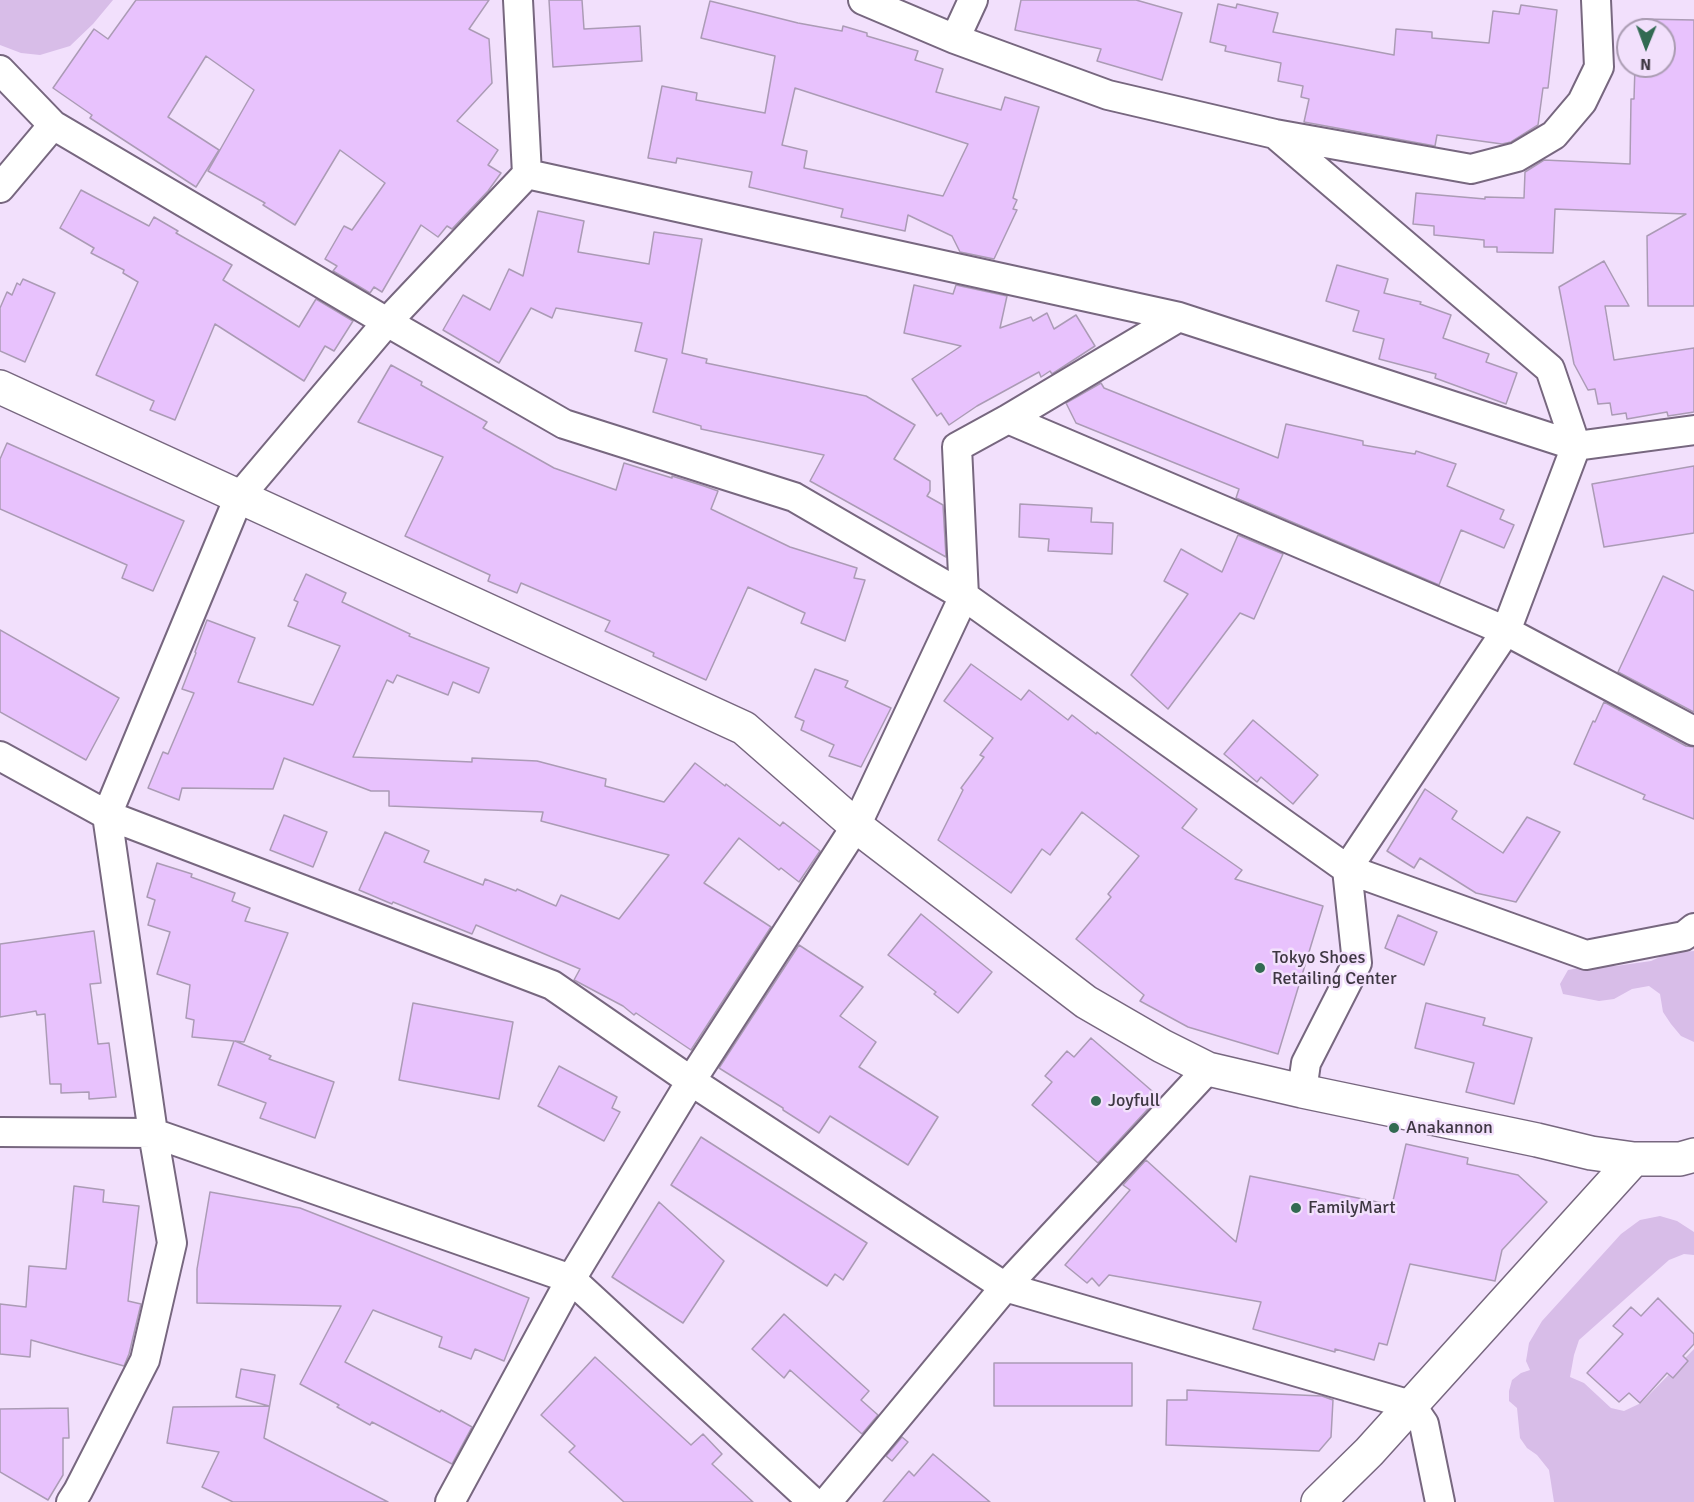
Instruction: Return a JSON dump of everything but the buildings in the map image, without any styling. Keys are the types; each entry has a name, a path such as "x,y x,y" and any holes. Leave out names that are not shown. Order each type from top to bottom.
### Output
{"street":[{"path":"71,1502 145,1360 172,1243 153,1133 107,815 239,497 387,322 527,174 518,0"},
{"path":"863,0 955,39 1108,95 1275,134 1471,169 1517,157 1554,135 1582,102 1599,67 1596,0"},
{"path":"955,39 973,0"},
{"path":"0,70 52,125 564,424 794,497 964,596 1347,868 1586,955 1684,936 1694,928"},
{"path":"0,188 52,125"},
{"path":"1275,134 1550,369 1576,446 1506,631 1347,868 1357,963 1306,1063 1302,1091"},
{"path":"527,174 1179,317 1576,446 1694,430"},
{"path":"450,1502 571,1279 691,1080 856,826 964,596 957,447 1179,317"},
{"path":"0,387 744,728 856,826 1086,1002 1162,1046 1208,1069 1590,1153 1634,1159 1680,1159 1694,1155"},
{"path":"1008,419 1506,631 1694,731"},
{"path":"0,756 107,815 552,985 691,1080 1005,1287 1411,1405 1424,1424 1440,1502"},
{"path":"827,1502 1005,1287 1208,1069"},
{"path":"0,1132 153,1133 571,1279 813,1502"},
{"path":"1318,1502 1369,1452 1634,1159"}],"shaded area":[{"path":"0,0 113,0 70,46 40,55 21,53 0,45"},
{"path":"1694,951 1694,1042 1681,1036 1671,1024 1663,1012 1660,994 1649,986 1632,989 1614,999 1599,1001 1563,994 1560,984 1568,970 1651,961 1669,953"},
{"path":"1660,1216 1677,1221 1694,1232 1694,1255 1684,1254 1669,1260 1579,1340 1570,1377 1584,1383 1611,1408 1624,1411 1641,1403 1694,1349 1694,1502 1554,1502 1549,1470 1520,1438 1517,1408 1509,1401 1512,1380 1530,1370 1526,1361 1529,1343 1542,1321 1621,1234 1640,1220"}],"place":[{"name":"Tokyo Shoes Retailing Center","path":"1260,968"},
{"name":"Joyfull","path":"1096,1101"},
{"name":"Anakannon","path":"1394,1128"},
{"name":"FamilyMart","path":"1296,1208"}]}
